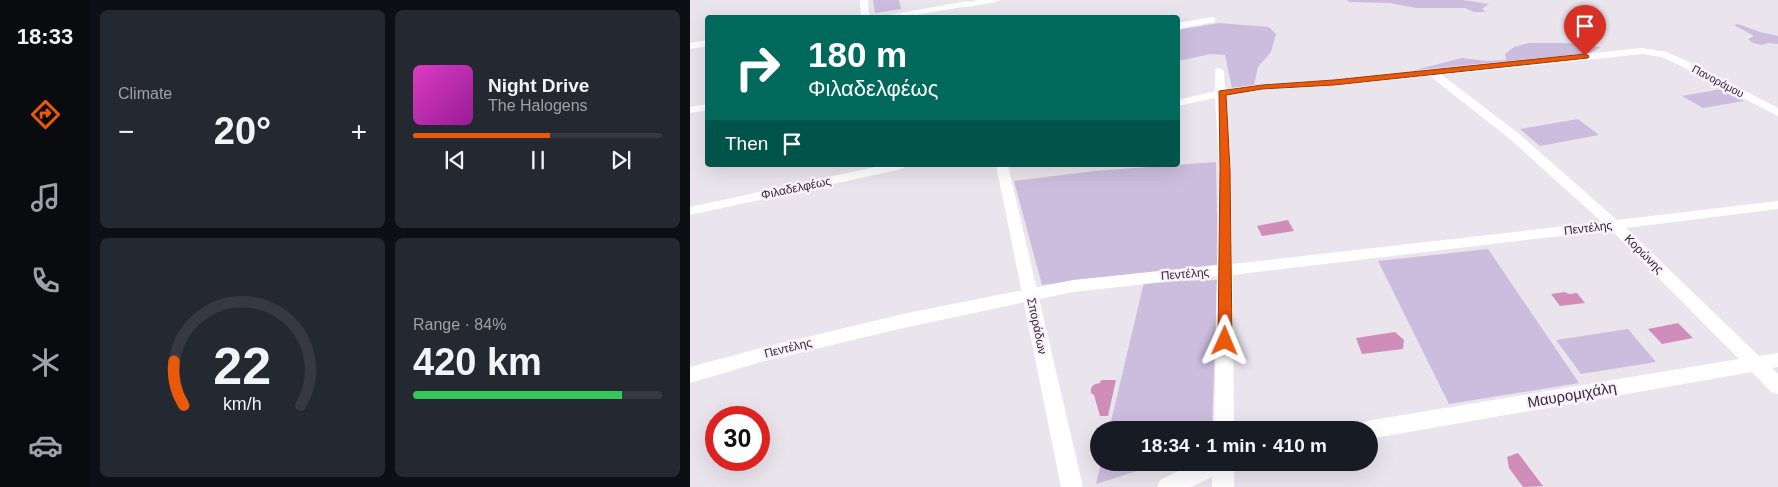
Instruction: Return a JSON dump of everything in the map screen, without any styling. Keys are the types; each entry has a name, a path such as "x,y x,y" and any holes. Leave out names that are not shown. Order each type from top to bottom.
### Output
{"street":[{"path":"864,0 865,15"},
{"path":"897,15 996,0"},
{"path":"1180,26 1212,20"},
{"path":"690,46 705,44"},
{"name":"Πανοράμου","path":"1433,73 1624,52 1656,53 1679,61 1778,113"},
{"path":"1220,71 1225,169 1224,421"},
{"path":"1180,103 1222,93 1262,87 1334,83 1433,73"},
{"name":"Κορώνης","path":"1433,73 1514,136 1614,225 1778,386"},
{"path":"690,110 705,108"},
{"name":"Φιλαδελφέως","path":"690,211 893,167"},
{"name":"Σποράδων","path":"1002,167 1072,487"},
{"name":"Πεντέλης","path":"690,375 808,344 1030,293 1111,281 1226,270 1778,205"},
{"name":"Μαυρομιχάλη","path":"1378,428 1778,360"},
{"path":"1168,487 1203,471"},
{"path":"1222,471 1223,487"}],"shaded area":[{"path":"873,0 899,0 901,9 875,13"},
{"path":"1346,0 1463,0 1489,4 1482,9 1486,12 1474,12 1465,8 1416,8 1389,3 1350,2"},
{"path":"1219,23 1269,27 1276,34 1271,52 1258,67 1254,85 1232,88 1225,55 1211,54 1180,61 1180,30"},
{"path":"1738,24 1778,36 1778,44 1768,43 1762,45 1753,43 1748,39 1754,36 1734,25"},
{"path":"1529,43 1569,43 1601,47 1590,53 1415,70 1462,58 1487,61 1506,60 1505,54 1514,47"},
{"path":"1722,89 1744,101 1703,108 1682,96"},
{"path":"1578,119 1599,135 1540,146 1520,129"},
{"path":"1216,162 1218,265 1042,285 1014,181 1094,171 1180,167 1180,165"},
{"path":"1288,220 1294,231 1262,236 1257,226"},
{"path":"1488,249 1579,383 1449,404 1378,261"},
{"path":"1217,280 1212,421 1111,421 1144,282"},
{"path":"1565,292 1569,294 1577,293 1585,303 1560,306 1551,294"},
{"path":"1678,323 1693,338 1662,344 1648,329"},
{"path":"1628,329 1656,362 1581,374 1556,340"},
{"path":"1395,332 1404,340 1403,349 1362,354 1356,338"},
{"path":"1101,380 1116,380 1108,416 1100,416 1094,395 1091,393 1092,387 1100,383"},
{"path":"1518,453 1543,486 1523,487 1509,468 1507,457"},
{"path":"1099,471 1137,471 1096,484"}],"route":[{"path":"1225,341 1225,169 1222,93 1262,87 1334,83 1585,56"}]}
